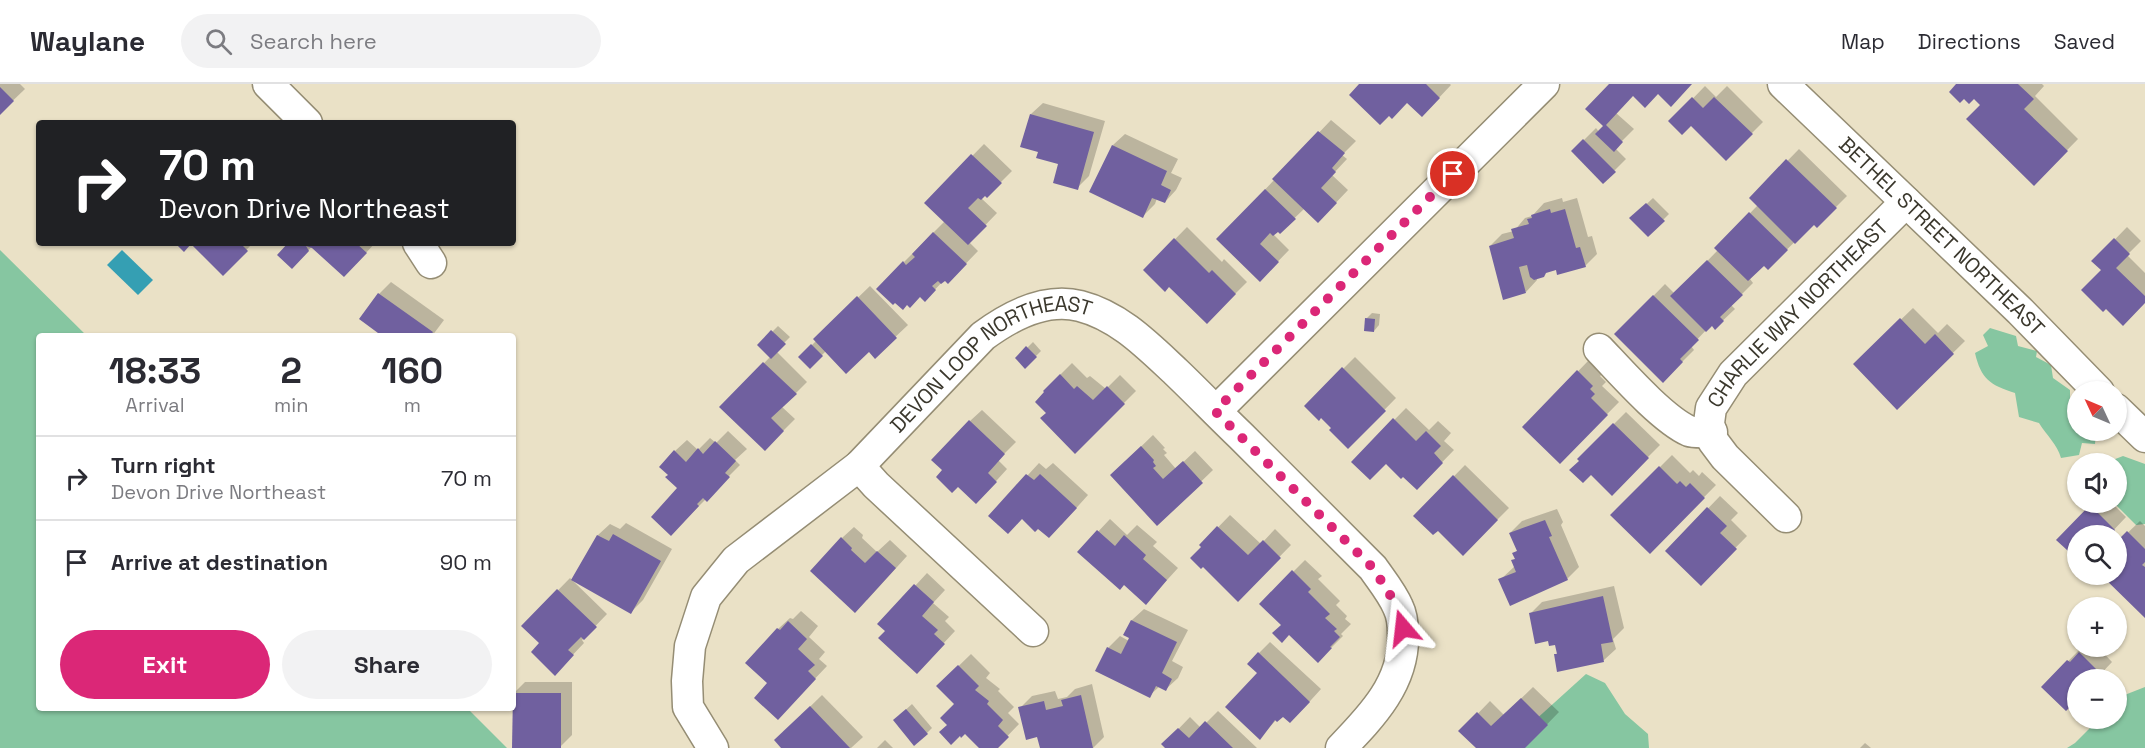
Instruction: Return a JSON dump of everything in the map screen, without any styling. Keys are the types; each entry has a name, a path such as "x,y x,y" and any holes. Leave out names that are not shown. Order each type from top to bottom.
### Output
{"street":[{"path":"268,84 304,120"},
{"path":"1215,411 1544,84"},
{"name":"BETHEL STREET NORTHEAST","path":"1783,84 2020,311 2088,381"},
{"name":"CHARLIE WAY NORTHEAST","path":"1712,432 1709,423 1711,408 1733,374 1906,202"},
{"name":"DEVON LOOP NORTHEAST","path":"713,748 688,707 687,681 690,646 706,597 736,560 859,465 983,336 1004,320 1031,309 1055,305 1077,305 1099,312 1118,322 1152,350 1373,568 1399,609 1403,646 1399,671 1385,698 1341,748"},
{"path":"1599,349 1675,423 1690,432 1712,432 1713,441 1725,457 1786,517"},
{"path":"2127,420 2145,437"},
{"path":"859,465 876,485 1033,631"}],"green space":[{"path":"0,250 84,333 36,333 36,711 470,711 507,748 0,748"},
{"path":"1990,328 2016,336 2018,346 2037,351 2036,357 2051,365 2053,378 2067,388 2067,441 2095,441 2095,444 2082,443 2080,453 2067,453 2067,457 2061,458 2039,423 2019,417 2015,393 1993,384 1980,369 1975,353 1988,346 1983,335"},
{"path":"2127,457 2145,464 2145,524 2136,525 2124,513 2127,513"},
{"path":"1586,674 1605,683 1625,714 1648,734 1649,748 1513,748 1533,722"},
{"path":"2145,687 2145,748 2067,748 2089,729 2127,729 2127,694"}],"water":[{"path":"122,250 153,280 138,295 107,265"}],"building":[{"path":"1359,84 1426,84 1440,98 1422,117 1407,103 1392,119 1389,116 1380,125 1349,95"},
{"path":"1609,84 1692,84 1671,107 1658,94 1645,108 1633,96 1606,125 1623,142 1614,152 1595,134 1603,126 1585,109"},
{"path":"1956,84 2018,84 2034,99 2024,109 2068,151 2034,186 1966,119 1980,105 1974,99 1969,104 1964,99 1960,103 1949,92"},
{"path":"0,87 14,101 0,115"},
{"path":"1692,97 1703,108 1714,97 1753,134 1726,161 1691,126 1682,135 1668,121"},
{"path":"1030,114 1094,132 1078,190 1053,183 1058,164 1036,158 1038,152 1020,147"},
{"path":"1318,131 1345,153 1332,168 1336,172 1321,188 1337,203 1318,223 1272,179"},
{"path":"1583,139 1616,172 1603,184 1571,151"},
{"path":"1112,145 1167,171 1161,185 1171,190 1165,203 1152,198 1143,218 1089,192"},
{"path":"971,154 1002,183 987,198 985,196 981,200 978,198 968,208 987,226 968,245 924,203"},
{"path":"1786,159 1837,208 1817,228 1814,225 1795,244 1749,198"},
{"path":"1265,189 1296,219 1280,234 1278,232 1273,236 1270,233 1260,244 1279,262 1260,282 1216,239"},
{"path":"1646,203 1665,221 1648,237 1629,218"},
{"path":"1550,209 1551,213 1565,209 1576,248 1580,247 1586,267 1557,275 1556,270 1534,280 1530,277 1527,265 1519,267 1526,293 1503,300 1489,246 1514,238 1511,229 1529,224 1527,219 1532,218 1531,215"},
{"path":"1749,212 1788,250 1768,270 1764,266 1748,281 1714,248"},
{"path":"933,232 967,264 948,284 945,281 941,284 938,281 932,286 936,290 925,302 920,297 910,308 907,305 903,310 895,303 893,305 876,289 903,261 906,265 915,257 912,254"},
{"path":"1174,238 1209,273 1212,270 1236,294 1207,324 1169,287 1165,292 1143,270"},
{"path":"2114,238 2130,254 2116,268 2145,296 2145,303 2123,326 2106,309 2103,312 2081,290 2101,270 2091,261"},
{"path":"178,246 189,246 184,252"},
{"path":"193,246 243,246 248,251 223,276"},
{"path":"285,246 306,246 309,251 292,269 277,255"},
{"path":"306,246 359,246 367,253 344,277 312,248"},
{"path":"1707,260 1743,295 1720,317 1724,321 1715,330 1712,326 1706,332 1670,296"},
{"path":"378,293 433,332 378,333 359,319"},
{"path":"1653,295 1699,340 1680,359 1683,362 1663,383 1614,334"},
{"path":"857,296 897,338 875,359 869,352 846,374 813,339"},
{"path":"1365,318 1375,319 1374,332 1364,331"},
{"path":"1900,318 1925,344 1935,334 1954,354 1897,410 1853,364"},
{"path":"771,330 786,344 771,359 757,345"},
{"path":"811,344 823,356 810,369 798,357"},
{"path":"1026,346 1037,357 1025,369 1015,358"},
{"path":"763,362 797,394 771,418 784,431 765,451 719,407"},
{"path":"1342,367 1386,411 1348,449 1329,430 1331,428 1321,418 1319,421 1304,406"},
{"path":"1577,370 1593,386 1590,389 1595,394 1591,398 1608,415 1560,464 1522,427"},
{"path":"1060,374 1074,389 1077,386 1093,400 1107,386 1125,404 1075,454 1040,418 1046,413 1035,402"},
{"path":"1393,418 1416,441 1426,431 1441,446 1434,453 1443,463 1417,490 1403,477 1401,479 1386,464 1370,480 1351,462"},
{"path":"969,420 1005,454 988,473 997,482 976,504 958,487 952,493 936,477 942,470 931,460"},
{"path":"1613,423 1649,458 1612,496 1591,475 1583,483 1569,470"},
{"path":"715,441 736,461 725,473 730,477 707,502 703,498 697,504 699,506 671,536 651,517 677,488 665,477 668,475 659,467 674,450 686,462 698,448 703,454"},
{"path":"1141,446 1154,460 1156,466 1153,468 1163,479 1183,461 1203,483 1157,526 1110,475"},
{"path":"1659,466 1677,484 1680,481 1686,487 1690,483 1705,498 1650,554 1610,515"},
{"path":"1026,474 1034,480 1040,474 1077,508 1049,538 1038,529 1035,532 1022,519 1008,534 988,516"},
{"path":"1453,475 1498,520 1463,556 1438,531 1433,535 1413,516"},
{"path":"1707,507 1727,526 1720,533 1737,549 1701,586 1665,551"},
{"path":"2082,513 2098,513 2110,525 2071,525"},
{"path":"1545,520 1552,536 1549,537 1568,580 1510,606 1498,579 1516,572 1511,560 1515,559 1512,553 1517,551 1509,533"},
{"path":"1217,526 1248,555 1263,540 1281,558 1238,602 1203,567 1201,569 1190,558"},
{"path":"2067,529 2067,550 2056,540"},
{"path":"1097,530 1115,546 1124,535 1146,555 1143,559 1167,580 1146,605 1124,585 1120,590 1077,552"},
{"path":"2127,531 2145,549 2145,562 2142,565 2145,567 2145,618 2127,600 2127,597 2124,597 2111,585 2127,585"},
{"path":"613,534 661,561 631,614 571,580 597,535 609,541"},
{"path":"841,537 865,563 877,551 896,568 855,613 810,571"},
{"path":"1292,570 1311,589 1308,592 1330,614 1325,618 1337,629 1334,631 1340,637 1318,663 1289,635 1282,643 1272,633 1281,625 1259,604"},
{"path":"914,584 934,602 922,616 938,630 934,634 945,644 917,674 878,638 885,631 877,624"},
{"path":"557,589 597,627 584,640 581,637 568,650 574,655 555,676 531,652 539,643 521,626"},
{"path":"1603,596 1613,642 1601,644 1604,662 1557,672 1555,645 1549,646 1548,641 1535,644 1529,613"},
{"path":"1131,620 1177,642 1162,673 1172,679 1166,691 1156,686 1150,698 1095,671 1107,647 1121,654 1129,638 1123,635"},
{"path":"788,621 807,639 798,649 815,665 808,671 816,679 778,720 754,698 767,683 745,663 777,628 780,630"},
{"path":"1258,652 1310,702 1290,723 1283,717 1277,722 1275,720 1260,740 1225,707 1257,673 1247,664"},
{"path":"2074,657 2084,657 2096,669 2067,669 2066,711 2041,687 2067,660 2070,662"},
{"path":"958,665 979,686 975,690 989,701 987,704 1003,720 998,726 1009,737 998,748 979,748 965,734 951,745 939,732 947,725 940,718 954,704 936,686"},
{"path":"516,693 561,693 561,748 512,748 513,711 516,711"},
{"path":"1081,695 1093,748 1040,748 1037,737 1026,740 1018,707 1044,701 1046,710 1063,706 1061,700"},
{"path":"1521,698 1548,725 1525,748 1476,748 1458,731 1477,712 1491,726"},
{"path":"810,706 850,748 781,748 774,740"},
{"path":"906,709 928,734 914,746 893,720"},
{"path":"1205,721 1233,748 1165,748 1161,744 1178,728 1189,738"}],"route":[{"path":"1403,628 1399,609 1373,568 1215,411 1453,174"}]}
